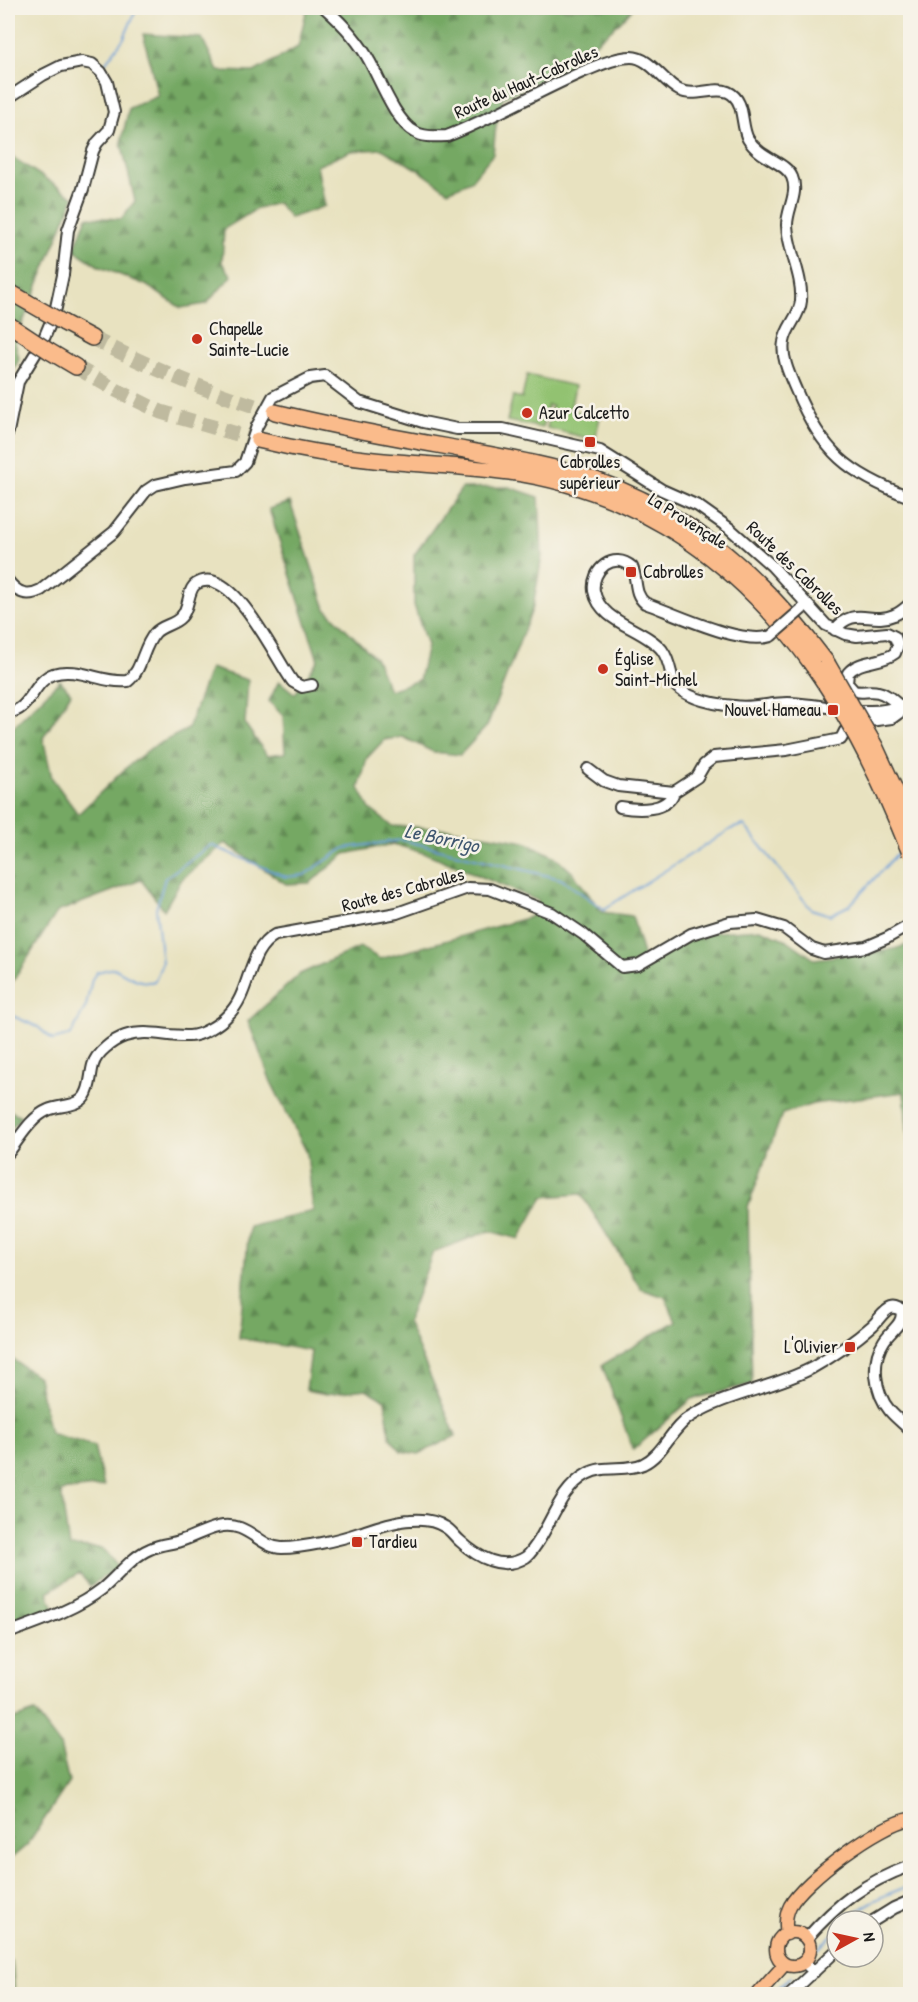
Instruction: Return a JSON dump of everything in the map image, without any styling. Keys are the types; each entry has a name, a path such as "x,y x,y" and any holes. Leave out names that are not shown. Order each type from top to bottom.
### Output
{"highway":[{"path":"8,291 92,338"},
{"path":"8,324 76,367"},
{"name":"La Provençale","path":"276,412 348,429 537,464 595,480 643,500 693,529 744,568 786,611 875,746 910,822"},
{"name":"La Provençale","path":"258,440 350,458 475,468 525,475 574,486 621,503 681,535 727,569 820,665 834,697 863,748 910,853"}],"main road":[{"path":"787,1934 785,1925 787,1913 795,1898 812,1879 885,1829 910,1819"},
{"path":"797,1933 806,1939 809,1953 804,1962 795,1966 785,1964 779,1958 777,1946 780,1939 787,1934 797,1933"},
{"path":"758,1995 785,1964"}],"street":[{"name":"Route du Haut-Cabrolles","path":"325,8 356,40 404,122 415,132 447,136 560,81 600,65 631,57 640,59 679,90 701,93 728,92 737,98 741,107 743,131 750,142 758,153 789,171 795,186 787,222 801,303 784,341 783,353 797,393 811,424 833,454 863,476 910,497"},
{"path":"8,98 61,66 82,62 92,64 101,72 107,82 114,112 109,130 93,151 83,189 68,230 63,275 55,312 42,343 18,382 8,432"},
{"name":"Route des Cabrolles","path":"8,581 19,592 34,594 114,532 146,491 155,486 185,478 236,471 245,462 257,426 273,397 295,384 321,376 333,380 359,402 423,422 457,429 509,430 600,451 662,490 698,506 721,521 760,554 804,607 826,625 857,636 887,633 895,637 897,649 892,656 854,667 846,679 854,691 884,694 904,709"},
{"path":"804,607 771,636 760,639 737,636 645,603 638,594 632,567 620,560 610,562 601,568 595,580 594,591 601,607 660,648 669,662 674,684 693,697 735,707 788,703 875,711 904,709"},
{"path":"8,712 19,710 43,680 59,672 84,674 109,681 128,681 136,672 156,631 176,622 184,615 193,587 198,582 206,581 215,582 242,602 293,682 302,687 312,685"},
{"path":"835,630 846,619 855,616 882,618 894,615 910,604"},
{"path":"620,807 634,810 649,809 663,804 673,796 674,792 697,777 704,765 714,757 808,747 841,739 845,730 869,721 892,718 904,709"},
{"path":"588,769 604,781 618,786 674,792"},
{"name":"Route des Cabrolles","path":"8,1152 38,1116 49,1109 80,1102 85,1097 95,1059 109,1045 125,1036 152,1032 190,1037 204,1032 229,1015 243,995 258,951 266,940 275,935 385,915 468,888 490,889 552,913 583,934 622,966 638,965 691,934 730,922 757,920 784,928 812,949 824,953 866,947 910,925"},
{"path":"8,1633 84,1600 102,1589 140,1554 218,1526 231,1525 242,1528 269,1544 283,1548 333,1540 398,1522 432,1521 446,1527 469,1549 492,1562 506,1563 519,1560 528,1556 545,1533 557,1506 576,1482 587,1473 605,1467 622,1468 643,1463 661,1449 674,1431 691,1416 800,1374 817,1365 850,1343 894,1307 901,1310 903,1315 878,1352 875,1367 878,1386 889,1410 910,1430"},
{"path":"806,1939 846,1899 885,1875 910,1866"},
{"path":"885,1914 910,1902"},
{"path":"789,1995 825,1961"},
{"path":"804,1962 814,1972"}],"green space":[{"path":"307,8 633,8 619,23 565,69 503,98 496,126 493,154 471,181 448,191 417,169 382,149 351,151 317,166 325,206 290,218 278,203 258,208 224,229 222,263 232,276 206,304 181,308 146,285 100,267 74,250 87,217 121,219 135,201 121,142 129,108 158,96 143,34 202,38 218,71 254,72 298,47"},
{"path":"8,148 12,157 74,197 15,342 19,359 8,382"},
{"path":"527,375 575,386 570,410 600,417 595,440 547,428 552,406 548,405 542,428 507,421 513,396 522,398"},
{"path":"509,487 539,497 542,556 533,607 487,726 460,755 433,752 403,737 384,740 367,758 359,788 370,809 392,826 450,829 525,842 554,856 572,872 602,912 632,916 646,965 702,933 760,929 787,940 814,959 894,949 910,944 910,1163 904,1092 813,1104 782,1114 748,1207 752,1384 692,1399 633,1450 602,1365 676,1321 665,1297 641,1289 581,1194 543,1197 519,1239 489,1231 433,1252 407,1322 456,1436 419,1454 401,1451 390,1437 385,1400 366,1389 326,1394 306,1390 311,1351 239,1338 249,1227 313,1211 307,1153 271,1082 248,1021 300,974 360,947 380,959 530,917 539,901 430,855 393,844 345,854 310,883 286,884 225,843 182,879 164,910 141,880 57,912 8,989 8,725 13,727 60,680 71,693 43,738 52,778 78,814 127,767 151,748 188,729 210,668 248,680 245,724 267,755 285,753 283,716 269,701 279,681 295,694 318,660 269,509 290,502 326,609 376,659 389,690 419,680 427,646 414,605 414,555 462,488"},
{"path":"8,1110 21,1116 8,1133"},
{"path":"8,1356 38,1377 50,1433 94,1446 104,1486 61,1491 69,1547 102,1548 118,1567 90,1586 79,1573 48,1592 54,1609 8,1623"},
{"path":"35,1712 60,1745 69,1782 27,1845 8,1861 8,1721"},
{"path":"8,1959 12,1961 15,1994 8,1994"}],"waterway":[{"path":"103,66 124,38 137,8"},
{"name":"Le Borrigo","path":"8,1014 38,1027 53,1040 71,1035 86,1006 92,979 97,972 114,968 144,982 155,981 162,963 156,909 165,878 211,845 286,877 304,875 345,848 402,840 561,879 604,909 731,829 744,825 811,909 830,915 850,905 897,854 902,852"},
{"path":"860,1909 910,1886"},
{"path":"818,1949 825,1942"},
{"path":"772,1994 791,1976"}],"tunnel":[{"path":"92,338 182,380 275,412"},
{"path":"76,367 161,412 258,440"}],"place":[{"name":"Chapelle Sainte-Lucie","path":"197,339"},
{"name":"Azur Calcetto","path":"527,413"},
{"name":"Cabrolles supérieur","path":"590,442"},
{"name":"Cabrolles","path":"631,572"},
{"name":"Église Saint-Michel","path":"603,669"},
{"name":"Nouvel Hameau","path":"833,710"},
{"name":"L'Olivier","path":"850,1347"},
{"name":"Tardieu","path":"357,1542"}]}
